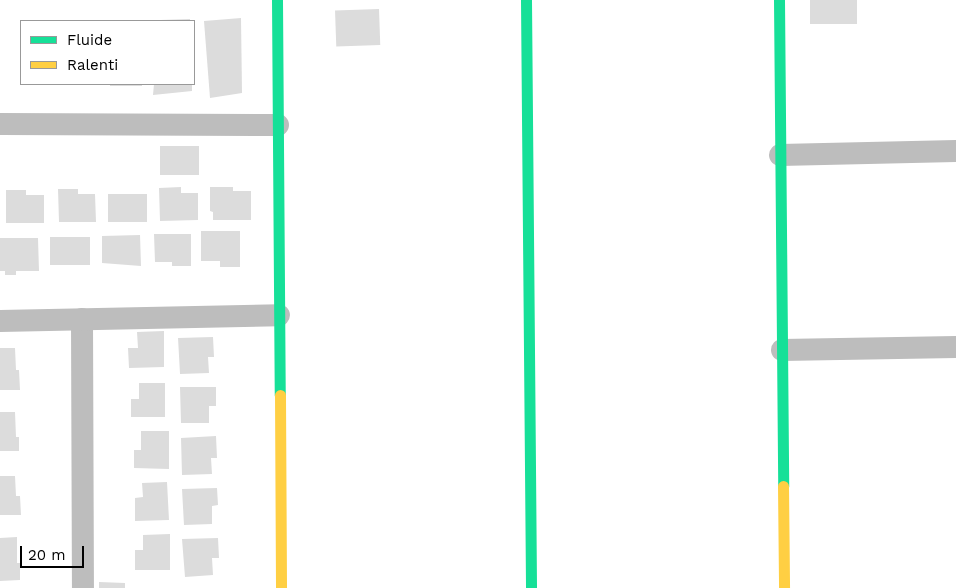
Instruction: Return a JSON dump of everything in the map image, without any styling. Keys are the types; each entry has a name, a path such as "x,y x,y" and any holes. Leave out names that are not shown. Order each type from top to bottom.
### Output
{"street":[{"path":"277,0 281,588"},
{"path":"526,0 530,588"},
{"path":"779,0 784,588"},
{"path":"0,124 278,124"},
{"path":"780,155 956,152"},
{"path":"0,321 279,315"},
{"path":"82,319 83,588"},
{"path":"782,350 956,346"}],"building":[{"path":"810,0 857,0 857,24 810,24"},
{"path":"379,9 380,45 336,47 335,11"},
{"path":"241,18 242,93 210,98 204,21"},
{"path":"110,85 142,85 142,86"},
{"path":"154,85 192,85 192,91 153,95"},
{"path":"160,146 199,146 199,175 160,175"},
{"path":"181,187 181,193 198,193 198,220 160,221 159,188"},
{"path":"210,187 233,187 233,191 251,191 251,220 213,220 213,212 210,211"},
{"path":"58,189 78,189 78,194 95,194 96,222 59,222"},
{"path":"6,190 26,190 26,195 44,195 44,223 6,223"},
{"path":"108,194 147,194 147,222 108,222"},
{"path":"201,231 240,231 240,267 220,267 220,261 201,261"},
{"path":"154,234 191,234 191,266 172,266 172,262 155,262"},
{"path":"140,235 141,266 102,263 102,236"},
{"path":"50,237 90,237 90,265 50,265"},
{"path":"0,238 38,238 39,271 16,271 16,275 5,275 5,271 0,271"},
{"path":"164,331 164,367 129,368 128,348 138,348 137,332"},
{"path":"213,337 214,357 208,357 209,373 180,374 178,338"},
{"path":"0,348 15,348 16,370 19,370 20,390 0,390"},
{"path":"139,383 165,383 165,417 131,417 131,399 139,399"},
{"path":"180,387 216,387 216,406 209,406 209,423 181,423"},
{"path":"0,412 15,412 16,437 19,437 19,451 0,451"},
{"path":"141,431 169,431 169,469 134,468 134,450 141,450"},
{"path":"216,436 217,458 211,458 212,474 182,475 181,438"},
{"path":"0,476 15,476 16,496 20,496 21,515 0,515"},
{"path":"167,482 169,520 135,521 135,498 143,497 142,483"},
{"path":"217,488 218,505 212,506 212,524 184,525 182,489"},
{"path":"170,534 170,570 135,570 135,550 143,550 143,535"},
{"path":"17,537 17,563 20,563 20,580 0,581 0,538"},
{"path":"218,538 219,558 212,558 213,575 185,577 182,539"},
{"path":"99,582 125,583 125,588 99,588"}],"traffic: fast":[{"path":"277,0 280,395"},
{"path":"526,0 531,588"},
{"path":"779,0 783,486"}],"traffic: slow":[{"path":"280,395 281,588"},
{"path":"783,486 784,588"}]}
